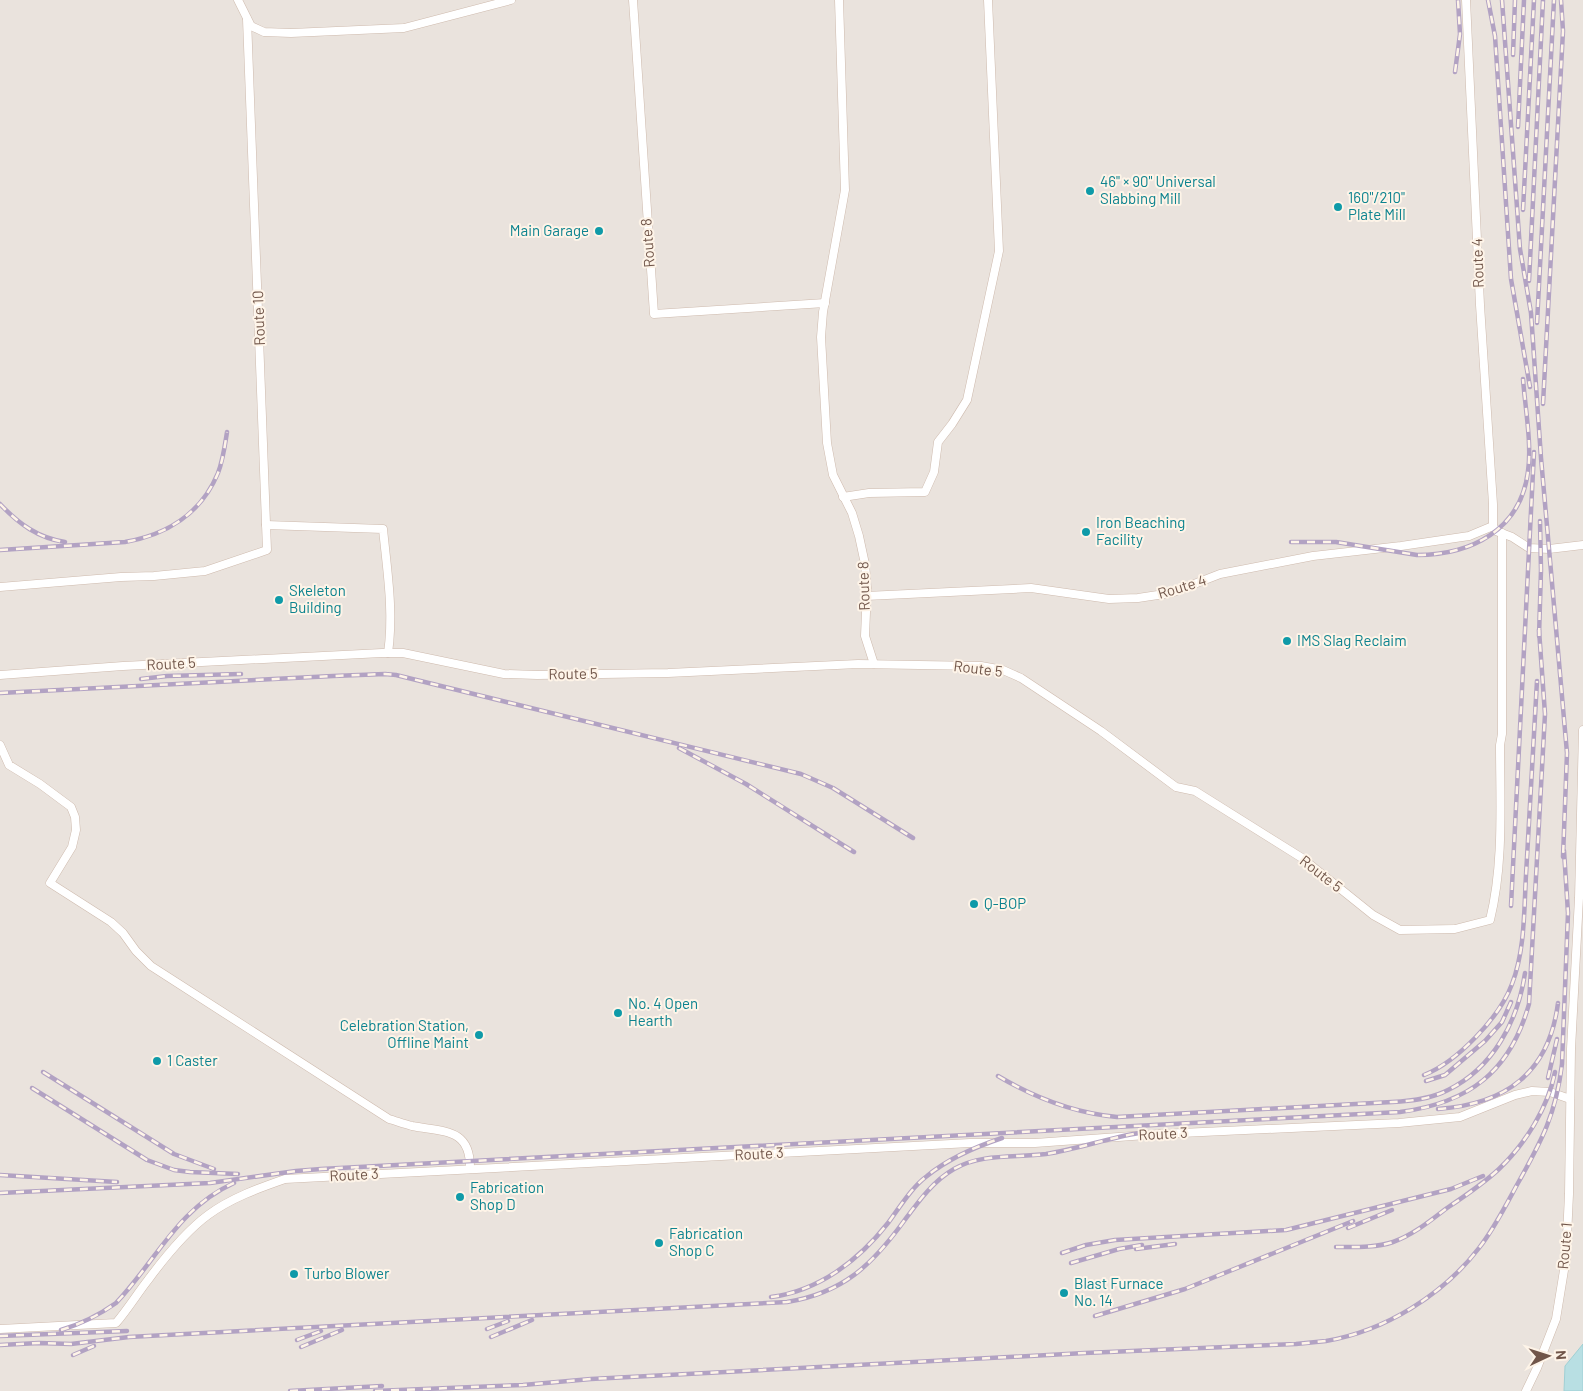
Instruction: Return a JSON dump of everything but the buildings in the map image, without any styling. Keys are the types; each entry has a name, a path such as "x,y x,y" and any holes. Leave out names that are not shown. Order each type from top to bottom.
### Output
{"street":[{"path":"238,0 251,26 264,32 291,33 404,28 511,0"},
{"name":"Route 8","path":"633,0 654,314 825,304"},
{"name":"Route 8","path":"839,0 845,190 821,337 827,443 833,474 852,513 860,536 865,564 866,636 874,664"},
{"path":"843,497 869,493 925,492 934,472 938,442 967,400 999,251 988,0"},
{"name":"Route 4","path":"866,596 1031,588 1108,599 1138,598 1171,593 1220,574 1313,556 1469,536 1493,526 1494,504 1480,305 1466,0"},
{"name":"Route 10","path":"0,587 205,571 267,550 247,19"},
{"path":"266,525 383,529 389,603 390,637 388,653"},
{"path":"1493,526 1496,531 1512,537 1529,548 1549,550 1583,545"},
{"name":"Route 5","path":"0,675 123,666 388,653 403,653 504,674 538,675 668,673 874,664 981,666 1003,670 1021,678 1101,731 1176,787 1195,791 1302,858 1373,915 1400,930 1455,929 1490,920 1496,893 1500,825 1500,745 1502,734 1502,533"},
{"name":"Route 1","path":"1526,1391 1556,1319 1566,1258 1583,730"},
{"path":"0,745 9,765 40,784 71,807 75,817 76,830 72,847 50,884 111,922 151,966 372,1109 389,1119 412,1126 449,1132 460,1137 467,1146 470,1169"},
{"name":"Route 3","path":"0,1329 116,1323 129,1308 148,1279 188,1232 209,1214 257,1188 285,1179 970,1143 1035,1143 1160,1134 1399,1123 1460,1117 1532,1091 1570,1096"}],"shaded area":[{"path":"0,0 1583,0 1583,1344 1565,1366 1564,1391 0,1391"}],"water":[{"path":"1583,1344 1583,1391 1564,1391 1565,1366"}],"railway":[{"path":"1455,72 1460,34 1458,0"},
{"path":"1488,0 1495,36 1511,279 1530,387"},
{"path":"1502,0 1520,249 1531,313 1541,458 1567,753 1563,857"},
{"path":"1513,55 1515,0"},
{"path":"1518,127 1524,0"},
{"path":"1523,210 1534,0"},
{"path":"1529,281 1543,0"},
{"path":"1537,323 1554,0"},
{"path":"1543,404 1563,31 1561,0"},
{"path":"1291,542 1336,542 1417,555 1437,554 1456,550 1474,544 1490,535 1504,524 1515,509 1523,492 1528,471 1529,438 1523,379"},
{"path":"0,550 125,542 140,539 168,528 192,511 211,487 221,463 227,432"},
{"path":"1511,906 1534,452"},
{"path":"0,504 29,529 46,537 65,542"},
{"path":"1539,636 1540,521"},
{"path":"0,1193 210,1183 321,1169 1400,1112 1425,1108 1447,1101 1466,1092 1498,1066 1511,1048 1521,1028 1529,1004 1545,714 1539,630"},
{"path":"141,679 167,676 241,674"},
{"path":"0,693 333,676 396,675 801,774 833,788 913,838"},
{"path":"1424,1075 1450,1060 1488,1024 1506,997 1516,971 1523,930 1537,681"},
{"path":"679,748 746,784 854,852"},
{"path":"375,1391 523,1385 591,1379 1085,1353 1296,1344 1326,1341 1348,1336 1391,1320 1448,1281 1479,1248 1504,1208 1547,1126 1556,1098 1562,1064 1568,913 1564,851"},
{"path":"998,1076 1026,1091 1055,1103 1085,1112 1117,1117 1421,1099 1435,1096 1464,1081 1490,1056 1501,1041 1509,1025 1522,991 1525,973"},
{"path":"1426,1081 1445,1075 1485,1041 1502,1022 1511,1002"},
{"path":"1438,1109 1462,1106 1484,1100 1503,1092 1520,1080 1534,1066 1545,1048 1553,1027 1558,1003"},
{"path":"1548,1078 1557,1039"},
{"path":"43,1072 174,1154 214,1169"},
{"path":"1336,1247 1386,1244 1407,1236 1487,1180 1509,1159 1534,1125 1547,1099 1555,1072"},
{"path":"32,1088 147,1160 174,1170 238,1174"},
{"path":"0,1345 71,1344 129,1337 787,1302 824,1292 840,1284 868,1264 892,1237 920,1199 946,1174 954,1169 976,1160 1046,1154 1139,1133"},
{"path":"771,1297 789,1294 805,1288 837,1272 877,1237 911,1192 927,1176 963,1154 1002,1138"},
{"path":"0,1175 117,1182"},
{"path":"1062,1253 1086,1245 1115,1240 1286,1230 1451,1189 1483,1176"},
{"path":"61,1330 90,1319 116,1303 183,1221 214,1194 234,1183"},
{"path":"1348,1228 1392,1210"},
{"path":"1095,1316 1185,1289 1353,1221"},
{"path":"1136,1249 1175,1244"},
{"path":"1071,1263 1119,1249 1142,1245"},
{"path":"491,1337 532,1320"},
{"path":"487,1329 508,1321"},
{"path":"301,1347 342,1330"},
{"path":"0,1336 127,1331"},
{"path":"297,1340 321,1331"},
{"path":"73,1355 94,1346"},
{"path":"290,1391 382,1386"}],"place":[{"name":"46\" × 90\" Universal Slabbing Mill","path":"1090,191"},
{"name":"160\"/210\" Plate Mill","path":"1338,207"},
{"name":"Main Garage","path":"599,231"},
{"name":"Iron Beaching Facility","path":"1086,532"},
{"name":"Skeleton Building","path":"279,600"},
{"name":"IMS Slag Reclaim","path":"1287,641"},
{"name":"Q-BOP","path":"974,904"},
{"name":"No. 4 Open Hearth","path":"618,1013"},
{"name":"Celebration Station, Offline Maint","path":"479,1035"},
{"name":"1 Caster","path":"157,1061"},
{"name":"Fabrication Shop D","path":"460,1197"},
{"name":"Fabrication Shop C","path":"659,1243"},
{"name":"Turbo Blower","path":"294,1274"},
{"name":"Blast Furnace No. 14","path":"1064,1293"}]}
